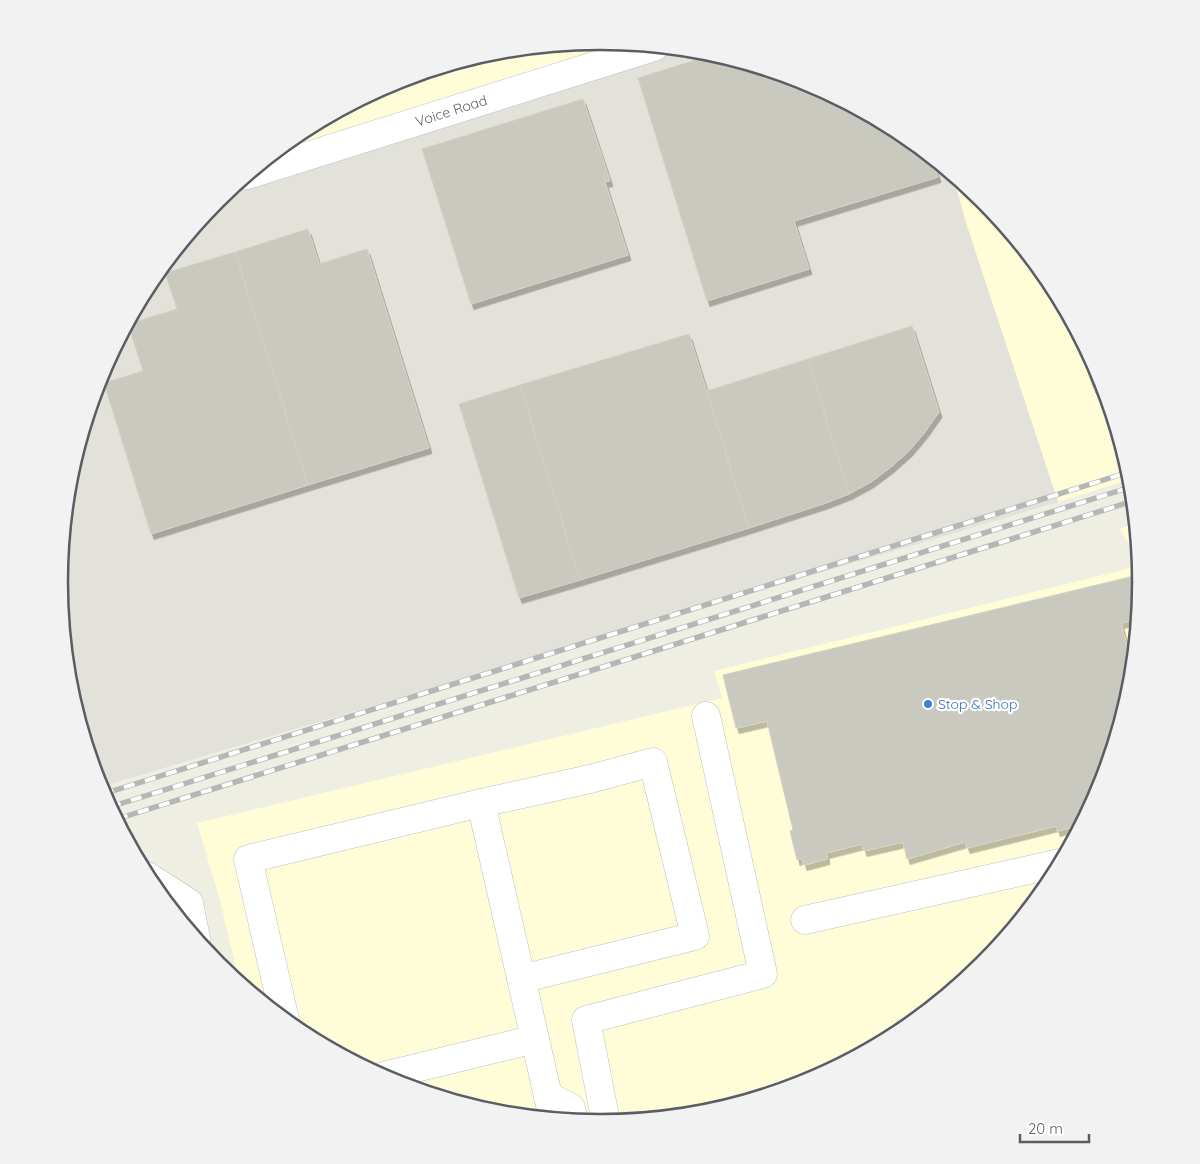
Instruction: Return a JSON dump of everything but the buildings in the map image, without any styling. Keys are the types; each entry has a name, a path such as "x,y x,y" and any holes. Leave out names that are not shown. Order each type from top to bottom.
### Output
{"street":[{"name":"Voice Road","path":"264,170 637,51"},
{"path":"588,1114 586,1020 763,974 706,716"},
{"path":"282,1009 248,859 481,802 590,779 653,762 695,936 521,979"},
{"path":"481,802 551,1107 571,1108 578,1113"},
{"path":"806,920 1050,865"},
{"path":"165,888 188,903 193,924"},
{"path":"394,1073 536,1039"}],"shaded area":[{"path":"615,50 618,58 260,173 304,140 334,121 396,90 429,78 496,60 565,51"},
{"path":"616,50 635,51 704,60 738,68 804,90 866,121 896,140 956,187 966,223 1058,502 108,785 86,720 78,686 69,617 69,547 78,478 96,411 108,378 123,347 139,316 158,286 200,231 260,173 618,57"},
{"path":"956,187 1000,231 1022,258 1061,316 1092,378 1114,444 1123,482 1058,502 966,223"},
{"path":"1128,525 1131,546 1119,529"},
{"path":"1132,568 1131,617 1122,686 1114,720 1092,786 1061,848 1042,878 1000,933 951,982 924,1004 866,1043 804,1074 738,1096 704,1104 635,1113 565,1113 496,1104 462,1096 396,1074 334,1043 276,1004 236,970 221,904 197,823 722,698 714,671"}],"railway":[{"path":"111,792 1121,474"},
{"path":"117,805 1124,489"},
{"path":"123,817 1126,503"}],"place":[{"name":"Stop & Shop","path":"928,704"}]}
